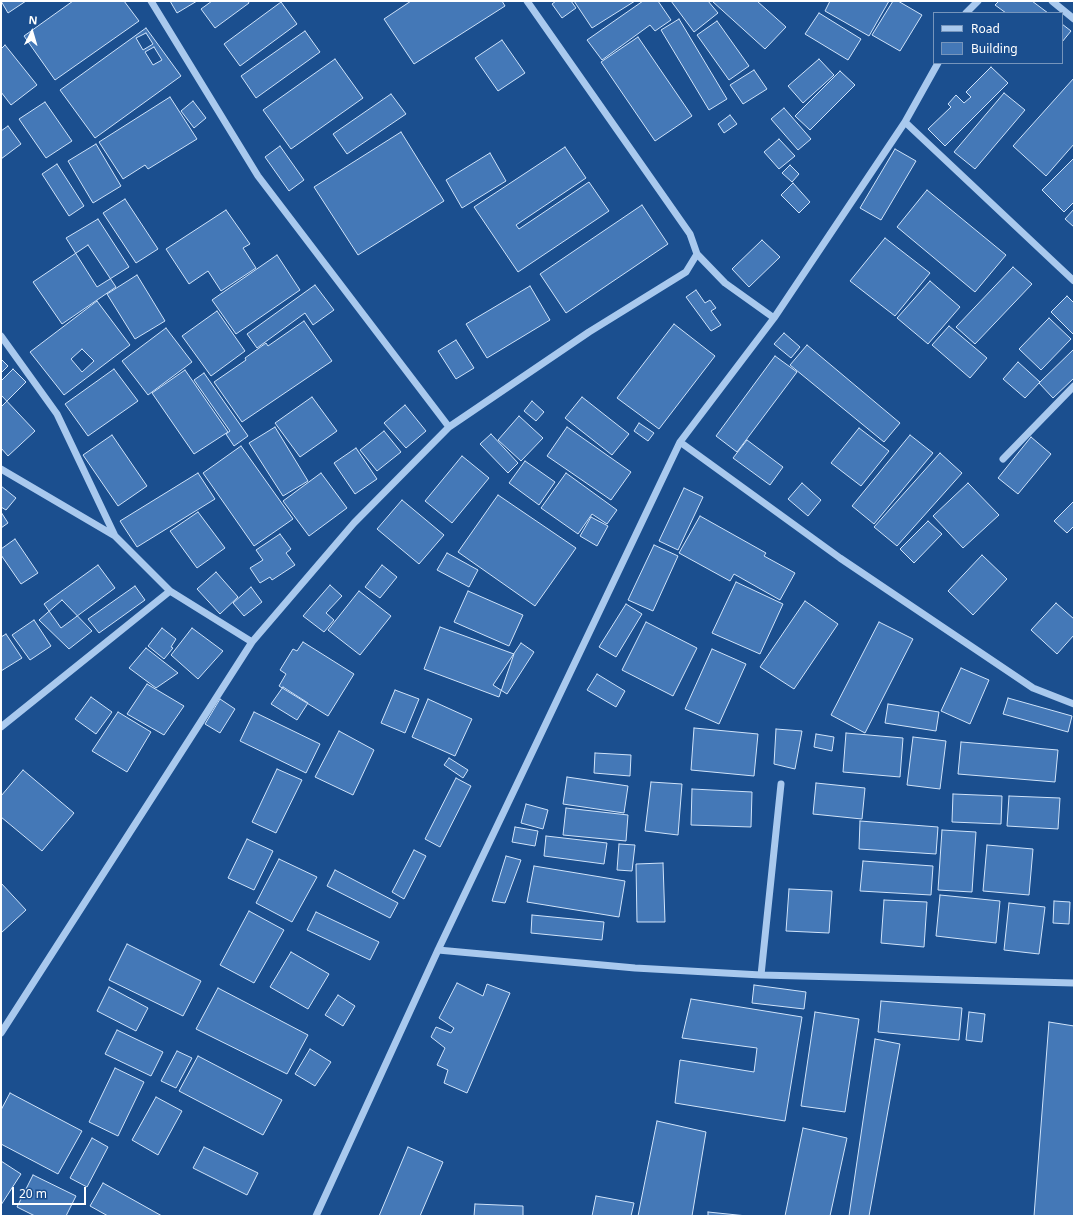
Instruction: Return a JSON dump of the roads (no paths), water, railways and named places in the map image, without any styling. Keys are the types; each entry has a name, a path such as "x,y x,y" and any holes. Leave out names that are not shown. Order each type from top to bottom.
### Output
{"street":[{"path":"151,1 258,176 449,427"},
{"path":"527,1 690,234 697,254 725,283 774,318"},
{"path":"967,12 978,1"},
{"path":"1052,1 1074,19"},
{"path":"316,1216 438,950 680,442 774,318 906,122 937,64"},
{"path":"906,122 1074,281"},
{"path":"1,1033 252,642 354,522 449,427 589,332 686,272 697,254"},
{"path":"1,336 57,414 114,536"},
{"path":"1003,459 1074,386"},
{"path":"680,442 840,558 1032,688 1074,704"},
{"path":"1,469 114,536 170,591 252,642"},
{"path":"1,727 170,591"},
{"path":"761,975 781,784"},
{"path":"438,950 635,968 761,975 1074,983"}]}
